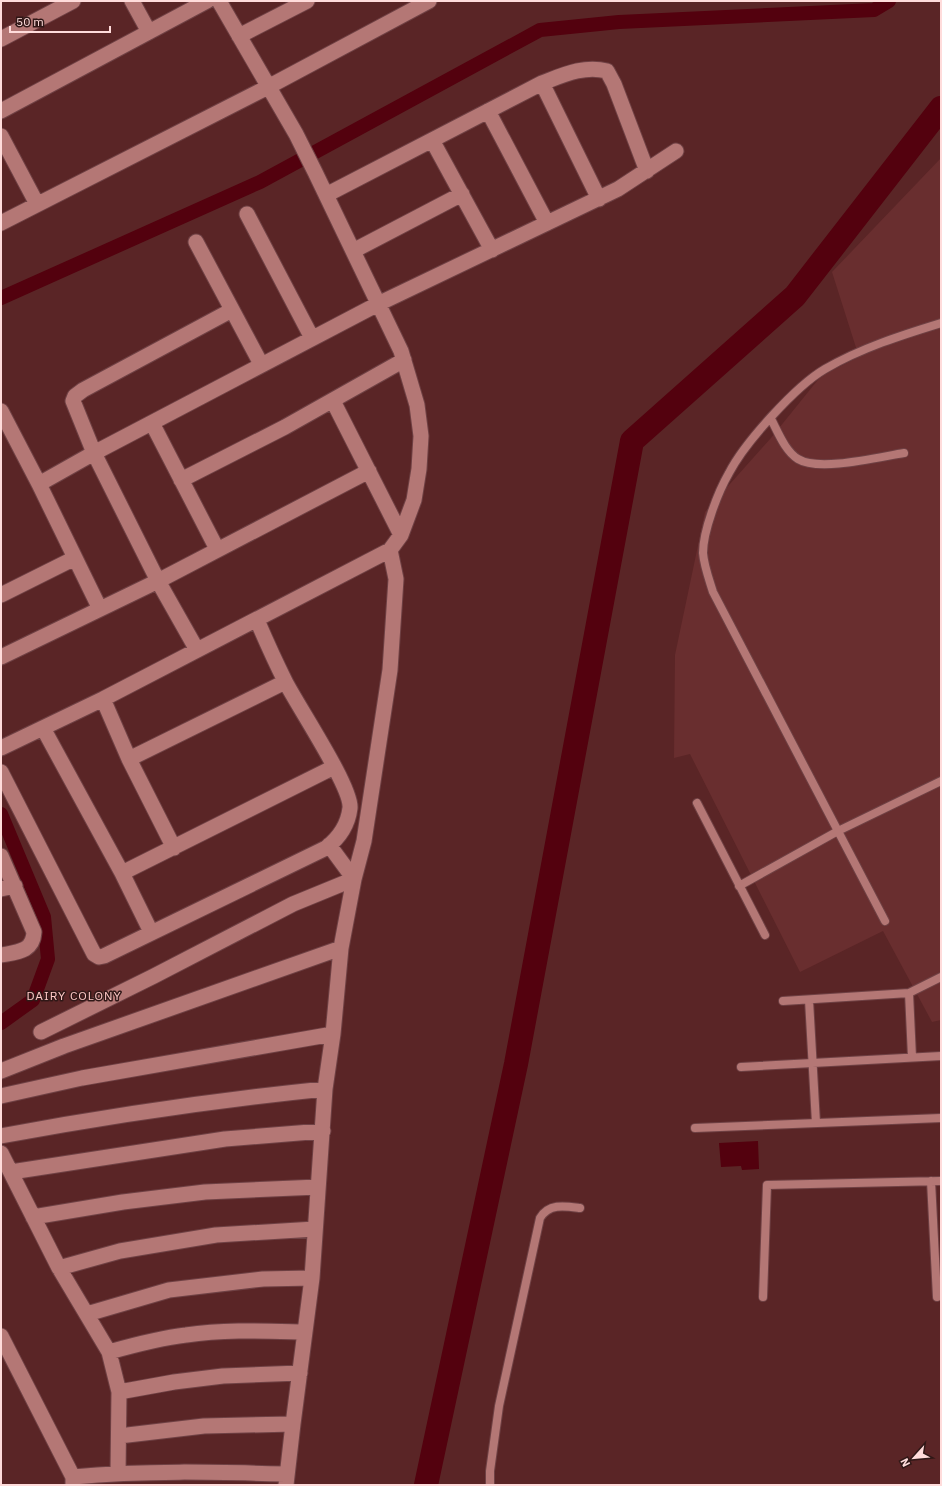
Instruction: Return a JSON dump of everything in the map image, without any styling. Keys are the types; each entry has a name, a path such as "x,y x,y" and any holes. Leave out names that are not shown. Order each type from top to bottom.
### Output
{"street":[{"path":"132,1 149,32"},
{"path":"1,110 207,1"},
{"path":"1,748 103,699 390,550 401,535 414,500 419,469 421,436 417,404 404,360 296,134 219,1"},
{"path":"239,36 289,5 307,1"},
{"path":"1,223 268,87 429,1"},
{"path":"1,39 67,2"},
{"path":"326,195 542,83 583,70 595,68 606,71 618,95 646,171"},
{"path":"542,83 598,199"},
{"path":"488,111 547,223"},
{"path":"1,136 38,204"},
{"path":"432,140 492,250"},
{"path":"39,484 94,452 378,304 618,190 676,151"},
{"path":"353,251 462,194"},
{"path":"247,214 312,338"},
{"path":"196,242 261,364"},
{"path":"197,650 158,581 94,452 74,408 73,401 75,396 83,390 232,310"},
{"path":"181,480 333,401 404,360"},
{"path":"333,401 401,535"},
{"path":"1,411 39,484 100,609"},
{"path":"152,423 217,549"},
{"path":"1,657 158,581 369,471"},
{"path":"1,1336 73,1481 118,1473 189,1471 287,1480 292,1424 312,1278 325,1089 333,1034 341,948 354,879 364,840 390,670 396,579 390,550"},
{"path":"1,595 75,558"},
{"path":"1,772 94,954 99,957 104,956 329,845 337,839 344,826 350,807 345,786 285,682 257,620"},
{"path":"129,759 285,682"},
{"path":"103,699 129,759 174,848"},
{"path":"43,728 122,873 151,932"},
{"path":"122,873 334,767"},
{"path":"329,845 354,879"},
{"path":"1,856 8,887 34,932 34,941 29,947 18,952 1,955"},
{"path":"41,1032 154,976 293,904 354,879"},
{"path":"1,1071 72,1043 341,948"},
{"path":"1,1096 82,1078 333,1034"},
{"path":"1,1136 78,1122 254,1096 325,1089"},
{"path":"11,1172 225,1139 323,1130"},
{"path":"1,1153 59,1268 109,1352 119,1392 118,1473"},
{"path":"33,1217 123,1202 206,1192 318,1187"},
{"path":"59,1268 120,1251 216,1235 315,1229"},
{"path":"87,1314 169,1290 263,1279 312,1278"},
{"path":"109,1352 150,1341 186,1335 244,1330 305,1332"},
{"path":"119,1392 174,1382 223,1376 300,1373"},
{"path":"119,1436 204,1426 292,1424"}],"lane":[{"path":"885,921 713,592 703,553 708,524 729,473 749,443 792,395 824,369 863,351 941,323"},
{"path":"771,419 784,443 798,459 814,465 828,465 904,453"},
{"path":"739,886 838,831 941,781"},
{"path":"697,803 765,935"},
{"path":"783,1001 909,993 941,977"},
{"path":"909,993 912,1058"},
{"path":"809,1000 816,1123"},
{"path":"741,1067 941,1056"},
{"path":"695,1128 941,1118"},
{"path":"930,1181 937,1297"},
{"path":"763,1297 767,1185 941,1181"},
{"path":"490,1485 490,1471 499,1406 540,1218 544,1212 552,1207 564,1206 580,1208"}],"shaded area":[{"path":"941,158 941,1020 932,1022 883,931 800,972 690,754 674,758 675,655 705,512 771,438 821,376 859,357 832,272"},
{"path":"758,1141 759,1169 742,1170 741,1166 721,1167 719,1143"}],"waterway":[{"path":"1,298 260,182 540,30 619,22 874,10 889,1"},
{"path":"426,1485 516,1064 632,441 795,296 941,108"},
{"path":"1,814 44,917 48,959 33,1000 1,1023"}],"district":[{"name":"DAIRY COLONY","path":"74,995"}]}
